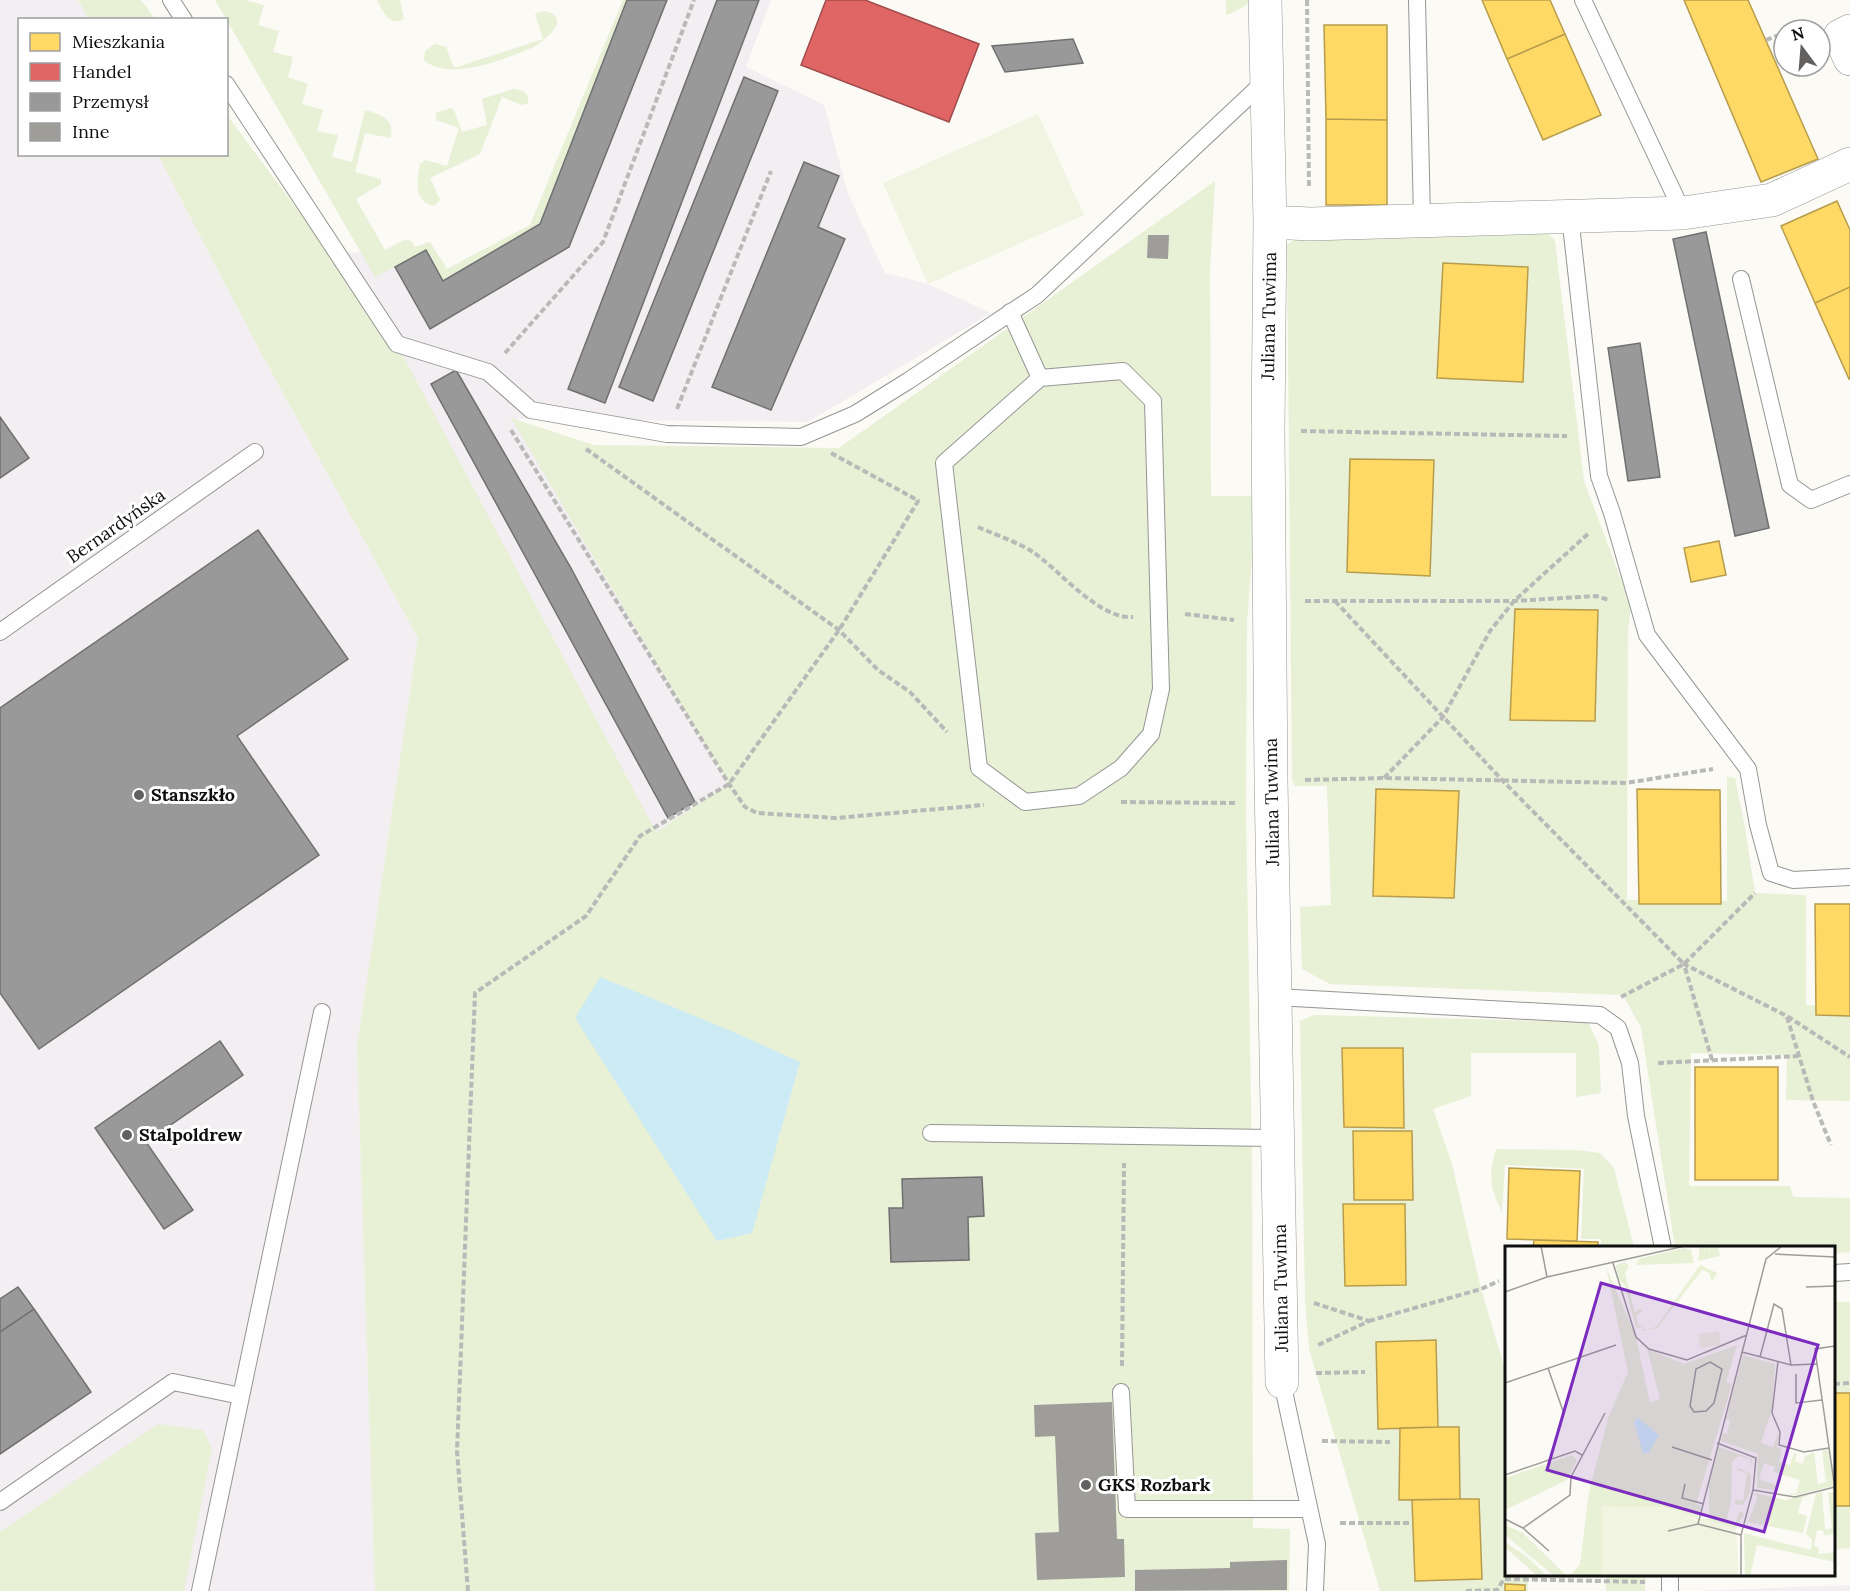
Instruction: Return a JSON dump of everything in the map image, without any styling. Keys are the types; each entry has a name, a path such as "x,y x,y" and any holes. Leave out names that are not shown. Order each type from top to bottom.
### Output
{"street":[{"name":"Juliana Tuwima","path":"1266,0 1270,222 1268,431 1270,631 1282,1374"},
{"path":"1850,31 1840,36 1850,59"},
{"path":"1270,222 1310,224 1683,213 1772,200 1850,164"}],"lane":[{"path":"171,0 183,18"},
{"path":"1417,0 1422,219"},
{"path":"1583,0 1683,213"},
{"path":"228,87 397,344 494,377 531,410 667,434 801,437 855,414 1037,295 1269,78"},
{"path":"1570,216 1599,476 1647,635 1745,763 1771,873 1793,880 1850,877"},
{"path":"1741,279 1790,485 1811,501 1850,484"},
{"path":"1010,312 1040,378"},
{"path":"1123,372 1153,401 1161,689 1151,734 1121,768 1079,796 1025,802 979,768 944,463 1040,378 1123,372"},
{"name":"Bernardyńska","path":"0,632 255,452"},
{"path":"1276,998 1600,1016 1618,1028 1630,1063 1636,1116 1663,1246"},
{"path":"200,1591 322,1012"},
{"path":"931,1133 1278,1138"},
{"path":"1835,1273 1850,1272"},
{"path":"1282,1374 1317,1544 1315,1591"},
{"path":"0,1502 173,1382 242,1396"},
{"path":"1121,1392 1127,1509 1311,1515"}],"path":[{"path":"694,0 603,242 494,377 508,424 745,807 757,813 836,818 1025,802"},
{"path":"1307,0 1310,224"},
{"path":"1766,40 1772,38"},
{"path":"667,434 771,171"},
{"path":"1268,431 1595,437"},
{"path":"801,437 919,501 1032,552 1098,606 1126,617 1186,614 1247,622 1270,631"},
{"path":"579,444 839,630 878,670 910,692 979,768"},
{"path":"468,1591 457,1450 475,993 586,916 640,836 729,784 839,630 944,463"},
{"path":"1384,778 1443,717 1490,631 1514,601 1612,513"},
{"path":"1302,601 1514,601 1596,596 1631,606 1642,614"},
{"path":"1335,602 1502,780 1684,964 1787,1016 1850,1057"},
{"path":"1119,802 1272,792 1384,778 1626,783 1745,763"},
{"path":"1600,1016 1623,995 1684,964 1755,893 1771,873"},
{"path":"1684,964 1712,1060"},
{"path":"1787,1016 1815,1106 1831,1145"},
{"path":"1630,1063 1798,1056"},
{"path":"1121,1392 1124,1162 1128,1136"},
{"path":"1280,1273 1305,1300 1369,1321"},
{"path":"1282,1374 1309,1349 1369,1321 1481,1289 1499,1281"},
{"path":"1282,1374 1365,1372"},
{"path":"1835,1384 1850,1383"},
{"path":"1295,1440 1390,1442"},
{"path":"1311,1515 1409,1523"},
{"path":"1466,1591 1497,1590 1504,1580 1670,1583"}],"shaded area":[{"path":"0,0 78,0 88,18 18,18 18,156 159,156 261,353 418,638 357,1047 375,1591 0,1591"},
{"path":"623,0 771,0 746,67 824,105 848,194 885,273 928,284 991,313 808,422 512,419 729,784 655,832 332,254 385,250 405,240 411,241 415,247 430,242 447,269 530,225"},
{"path":"1850,1585 1850,1591 1699,1591"}],"green space":[{"path":"78,0 141,0 154,18 88,18"},
{"path":"215,0 245,0 264,5 258,25 279,31 273,52 293,57 288,77 308,84 302,104 323,110 317,131 338,135 332,157 352,162 365,110 389,122 392,132 390,138 365,133 355,172 381,179 381,184 356,199 385,250 405,240 411,241 415,247 430,242 447,269 530,225 623,0 629,0 540,224 443,281 395,267 375,277 228,23 228,18 225,18"},
{"path":"377,0 400,0 404,19 394,21 387,17"},
{"path":"1226,0 1253,0 1253,1 1226,15"},
{"path":"544,11 553,14 557,18 557,23 550,34 534,47 494,62 463,69 435,66 424,60 425,51 435,44 446,47 454,68 543,39 535,14"},
{"path":"513,89 526,94 528,103 522,105 502,97 480,154 430,178 440,200 434,206 427,204 418,189 420,164 425,160 447,166 459,128 436,120 436,113 451,108 454,110 462,132 487,125 482,99"},
{"path":"1038,114 1084,215 928,284 883,183"},
{"path":"228,116 397,344 656,832 728,784 511,418 594,445 839,448 1215,181 1210,271 1211,496 1257,496 1247,622 1246,809 1252,1161 1253,1528 1290,1529 1289,1591 375,1591 357,1047 418,638 261,353 159,156 228,156"},
{"path":"1544,229 1555,241 1584,481 1631,606 1628,630 1627,900 1727,901 1727,777 1735,778 1755,893 1806,895 1806,1005 1850,1006 1850,1101 1786,1100 1787,1055 1691,1053 1689,1186 1790,1186 1793,1197 1850,1198 1850,1252 1835,1253 1835,1246 1675,1246 1641,1028 1623,995 1330,984 1302,969 1300,907 1331,905 1327,786 1295,786 1292,780 1287,245 1303,234"},
{"path":"1314,1015 1588,1022 1599,1046 1601,1093 1576,1097 1576,1053 1471,1053 1471,1096 1433,1109 1452,1164 1481,1289 1505,1370 1505,1576 1528,1576 1528,1591 1380,1591 1309,1349 1305,1300 1300,1021"},
{"path":"1496,1149 1576,1150 1600,1153 1614,1168 1634,1246 1601,1246 1601,1239 1581,1239 1584,1169 1505,1165 1502,1212 1495,1196 1492,1166"},
{"path":"1835,1302 1850,1302 1850,1548 1835,1549"},
{"path":"158,1424 203,1430 212,1449 184,1591 0,1591 0,1532"},
{"path":"1606,1576 1646,1576 1645,1591 1606,1591"}],"water":[{"path":"600,977 800,1062 752,1233 717,1241 575,1018"}],"building: Mieszkania":[{"path":"1482,0 1550,0 1565,34 1507,59"},
{"path":"1684,0 1748,0 1772,55 1772,78 1782,78 1818,159 1761,182"},
{"path":"1324,25 1387,25 1387,120 1326,119"},
{"path":"1565,34 1601,115 1543,140 1507,59"},
{"path":"1326,119 1387,120 1387,205 1326,205"},
{"path":"1837,201 1850,230 1850,287 1815,303 1781,226"},
{"path":"1443,263 1528,267 1523,382 1437,378"},
{"path":"1850,287 1850,379 1849,379 1815,303"},
{"path":"1350,459 1434,460 1430,576 1347,572"},
{"path":"1719,541 1726,575 1691,582 1684,548"},
{"path":"1515,609 1598,610 1595,721 1510,720"},
{"path":"1376,789 1459,791 1454,898 1373,896"},
{"path":"1637,789 1720,790 1721,904 1639,904"},
{"path":"1815,904 1850,904 1850,1016 1816,1015"},
{"path":"1342,1048 1403,1048 1404,1128 1344,1127"},
{"path":"1695,1067 1778,1067 1778,1180 1695,1180"},
{"path":"1353,1131 1412,1131 1413,1200 1354,1200"},
{"path":"1509,1168 1580,1171 1577,1241 1507,1239"},
{"path":"1343,1204 1405,1204 1406,1285 1345,1286"},
{"path":"1534,1240 1598,1242 1598,1246 1533,1246"},
{"path":"1436,1340 1438,1427 1378,1429 1376,1342"},
{"path":"1835,1393 1850,1393 1850,1506 1835,1506"},
{"path":"1459,1427 1460,1499 1399,1500 1400,1428"},
{"path":"1479,1499 1482,1579 1415,1581 1412,1500"},
{"path":"1505,1584 1525,1585 1525,1591 1505,1591"}],"building: Handel":[{"path":"826,0 865,0 979,44 949,122 801,65"}],"building: Przemysł":[{"path":"627,0 667,0 569,247 430,329 395,267 426,250 443,281 540,224"},
{"path":"717,0 759,0 605,403 568,389"},
{"path":"1073,39 1083,63 1005,72 992,46"},
{"path":"744,77 778,91 653,401 619,387"},
{"path":"804,162 839,176 818,227 845,239 771,410 712,387"},
{"path":"1706,232 1769,528 1735,536 1673,239"},
{"path":"1640,343 1660,477 1628,481 1608,348"},
{"path":"456,370 571,568 695,802 668,818 431,384"},
{"path":"0,417 29,458 0,478"},
{"name":"Stanszkło","path":"258,530 348,659 237,736 319,855 39,1049 0,993 0,708"},
{"name":"Stalpoldrew","path":"220,1041 243,1075 146,1142 193,1210 164,1229 95,1128"},
{"path":"982,1177 984,1216 968,1217 969,1260 891,1262 889,1208 903,1208 902,1179"},
{"path":"18,1287 34,1309 0,1332 0,1299"},
{"path":"34,1309 91,1392 0,1454 0,1332"}],"building: Inne":[{"path":"1148,235 1169,235 1168,259 1147,258"},
{"name":"GKS Rozbark","path":"1112,1402 1117,1539 1124,1539 1125,1577 1037,1580 1035,1533 1059,1532 1055,1436 1035,1437 1034,1405"},
{"path":"1287,1560 1287,1590 1135,1591 1135,1570 1230,1568 1230,1562"}],"place":[{"name":"Stanszkło","path":"139,795"},
{"name":"Stalpoldrew","path":"127,1135"},
{"name":"GKS Rozbark","path":"1086,1485"}]}
